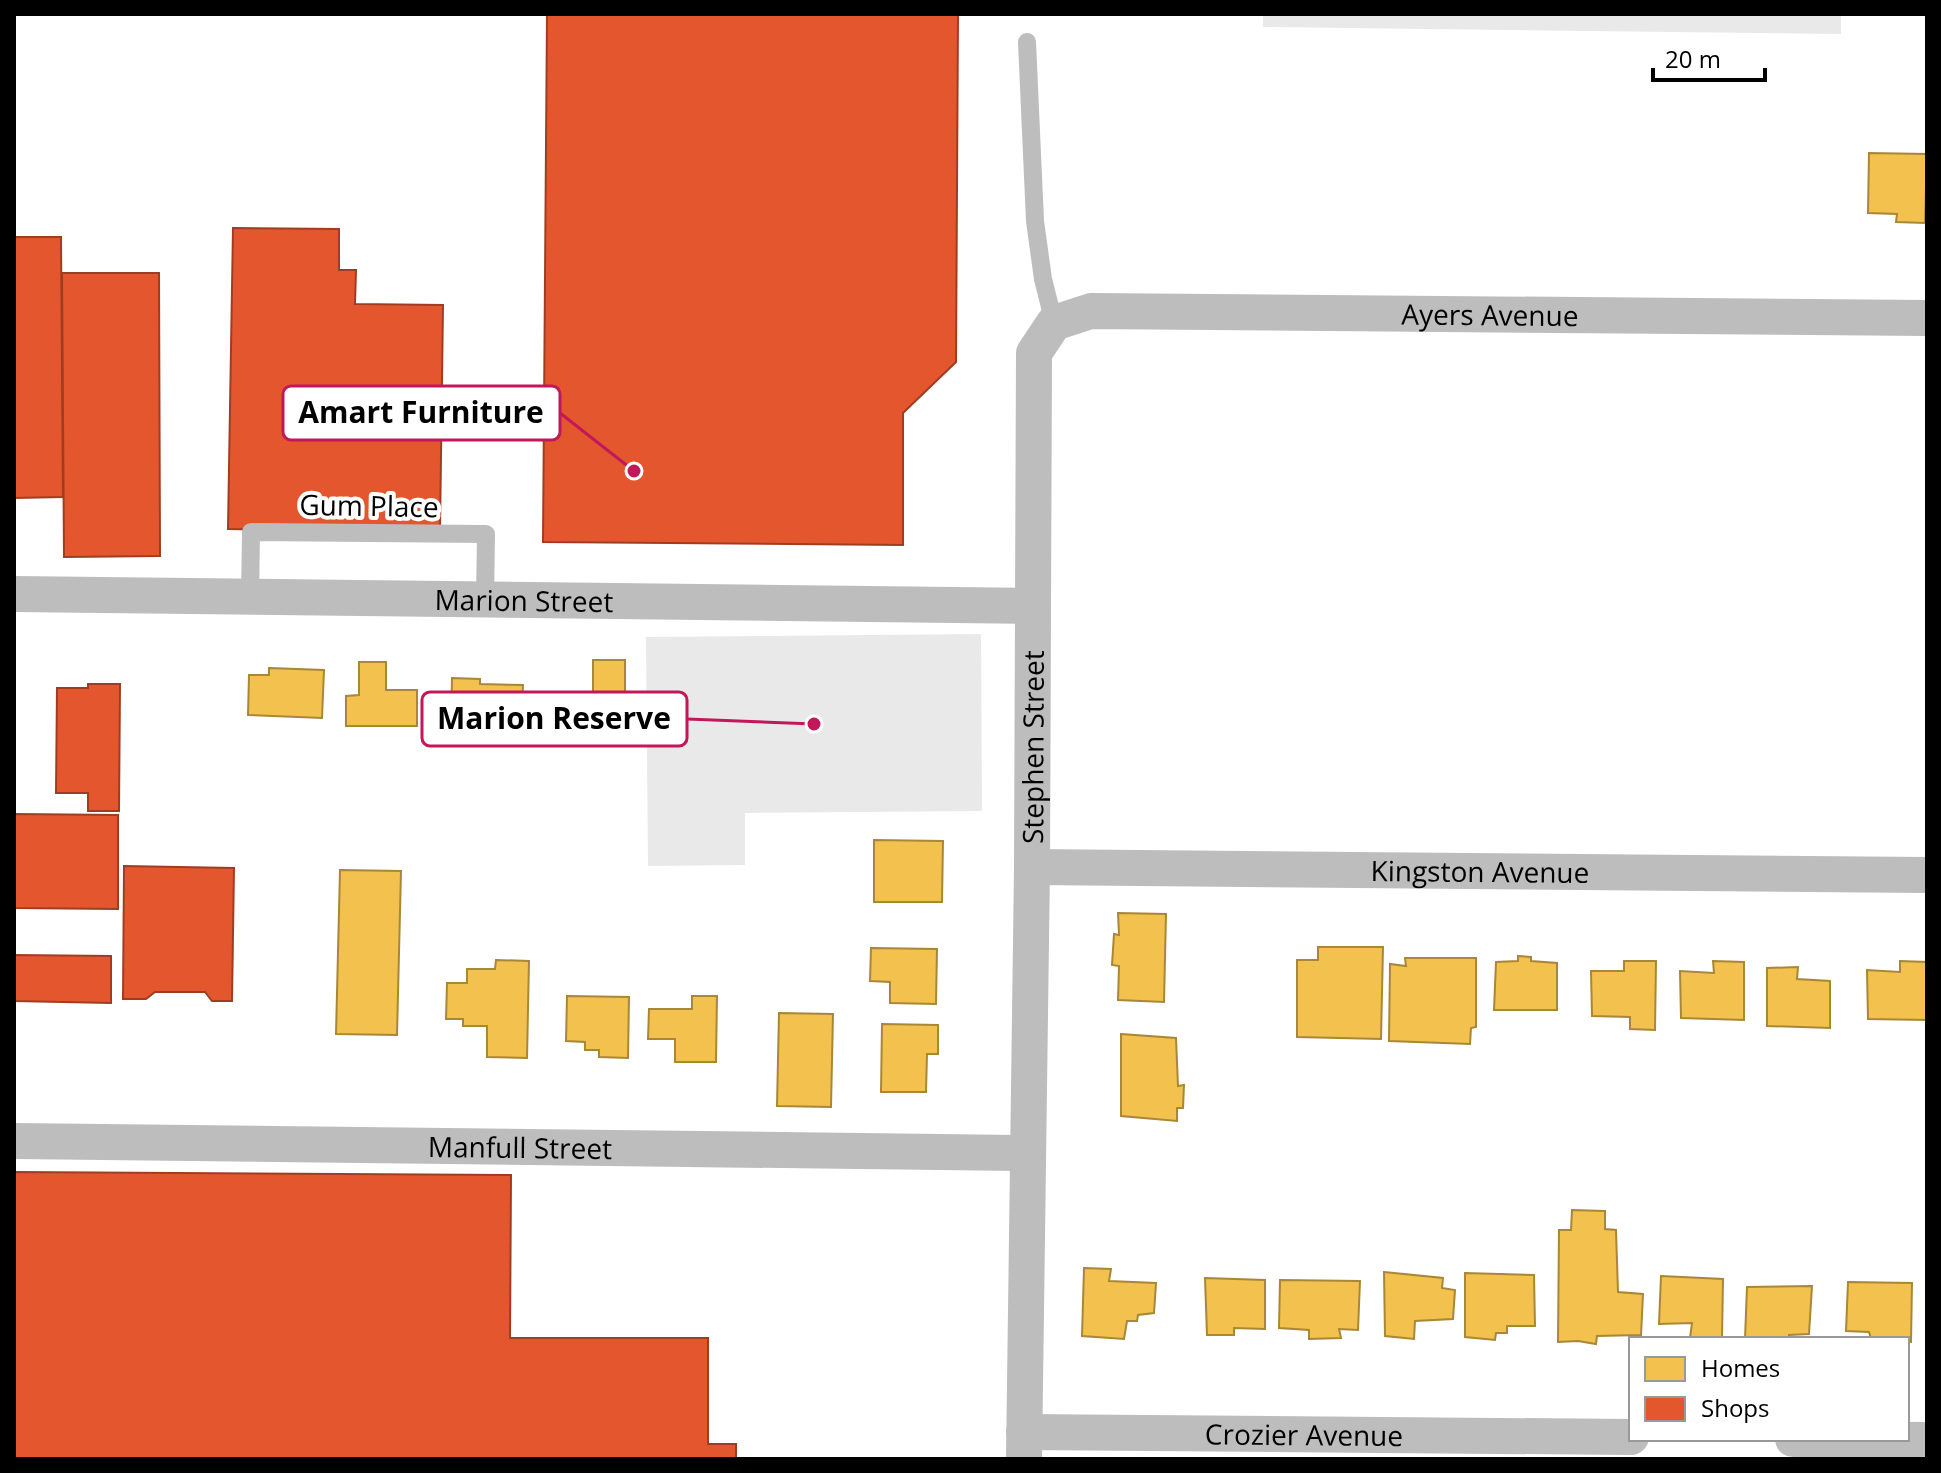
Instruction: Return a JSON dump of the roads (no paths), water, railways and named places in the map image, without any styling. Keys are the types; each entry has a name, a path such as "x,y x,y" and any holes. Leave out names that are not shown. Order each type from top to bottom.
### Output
{"street":[{"name":"Ayers Avenue","path":"1054,323 1091,311 1927,318"},
{"name":"Stephen Street","path":"1024,1446 1032,867 1034,353 1054,323"},
{"name":"Marion Street","path":"14,594 1032,606"},
{"name":"Kingston Avenue","path":"1032,867 1927,875"},
{"name":"Manfull Street","path":"14,1141 1028,1153"},
{"name":"Crozier Avenue","path":"1024,1446 1629,1437"}],"lane":[{"path":"1027,42 1035,221 1043,279 1054,323"},
{"name":"Gum Place","path":"250,597 251,532 486,534 485,600"}],"place":[{"name":"Amart Furniture","path":"634,471"},
{"name":"Marion Reserve","path":"814,724"}]}
